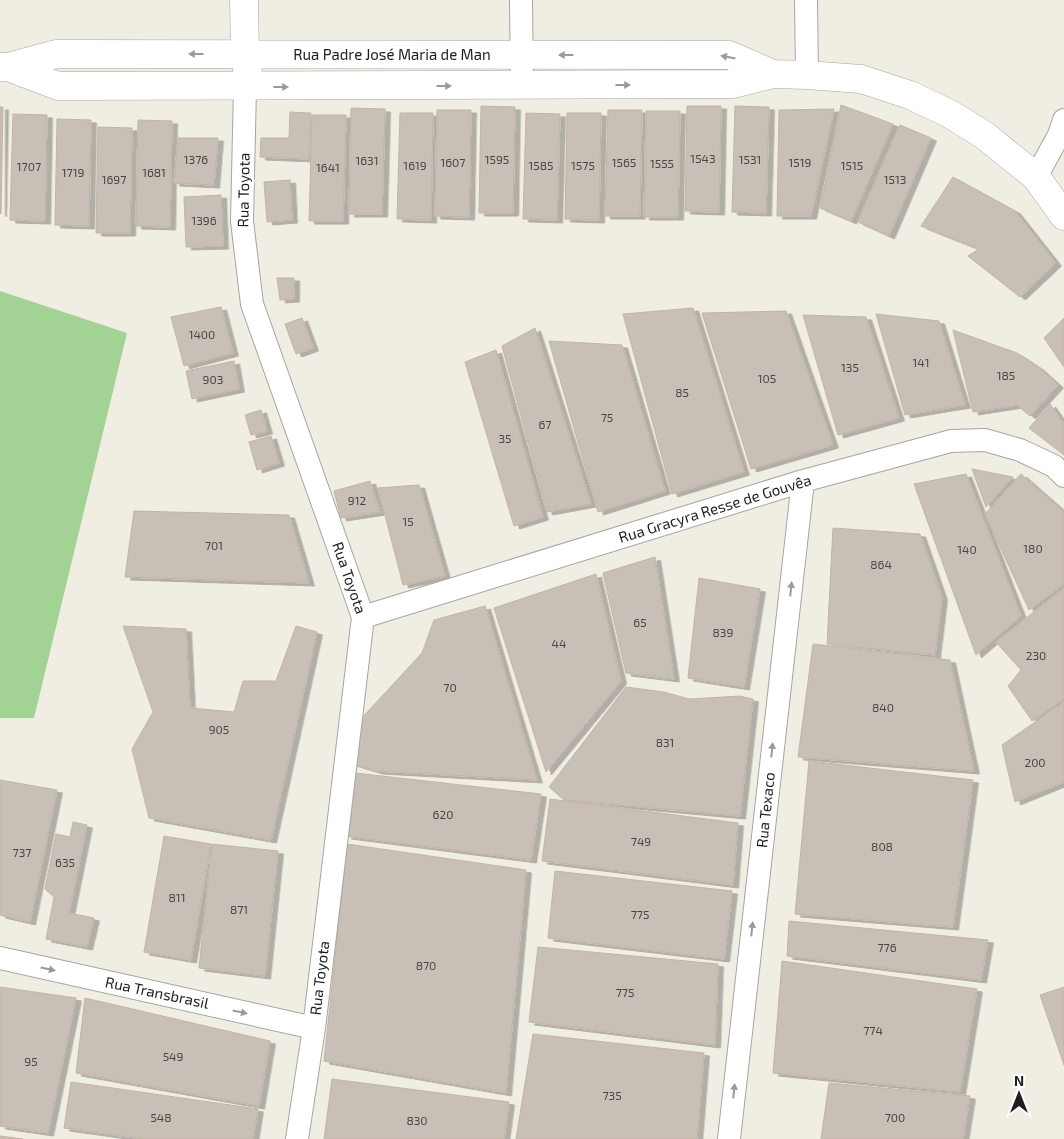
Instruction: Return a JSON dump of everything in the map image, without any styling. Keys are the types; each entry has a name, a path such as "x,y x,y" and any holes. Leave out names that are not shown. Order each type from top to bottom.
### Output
{"street":[{"path":"46,82 70,76 242,76 249,70 249,62 245,54 244,0"},
{"path":"521,0 522,86"},
{"path":"806,0 807,74"},
{"name":"Rua Padre José Maria de Man","path":"4,67 56,54 729,55 773,74"},
{"name":"Rua Padre José Maria de Man","path":"4,67 58,86 245,87 733,84 773,74 807,74 861,79 910,95 950,114 984,135 1036,177 1064,216"},
{"name":"Rua Toyota","path":"245,87 242,221 252,304 363,617 314,1028 297,1139"},
{"path":"1036,177 1060,135 1064,120"},
{"name":"Rua Gracyra Resse de Gouvêa","path":"363,617 803,481 951,441 985,440 1020,450 1054,466 1064,476"},
{"name":"Rua Texaco","path":"729,1139 803,481"},
{"name":"Rua Transbrasil","path":"0,958 314,1028"}],"green space":[{"path":"0,291 127,333 34,718 0,718"}],"building":[{"path":"841,105 893,124 851,221 820,208"},
{"path":"481,106 515,107 513,213 479,213"},
{"path":"687,106 721,106 719,212 685,211"},
{"path":"735,106 769,107 766,213 732,212"},
{"path":"0,107 3,107 1,214 0,213"},
{"path":"351,108 385,109 382,214 349,214"},
{"path":"834,109 811,216 777,216 779,110"},
{"path":"437,110 471,110 469,217 435,216"},
{"path":"608,110 642,110 640,216 605,216"},
{"path":"646,111 680,111 678,217 644,217"},
{"path":"290,112 311,113 309,159 260,157 261,138 289,138"},
{"path":"400,113 433,113 431,220 397,219"},
{"path":"526,113 560,114 557,220 523,219"},
{"path":"567,113 601,113 599,220 565,219"},
{"path":"13,114 47,115 45,221 10,220"},
{"path":"312,115 346,115 343,221 309,221"},
{"path":"57,119 91,120 89,226 55,225"},
{"path":"138,120 172,121 170,227 136,226"},
{"path":"900,125 931,138 889,236 858,222"},
{"path":"98,127 132,128 130,233 96,233"},
{"path":"178,138 218,138 214,185 174,183"},
{"path":"953,177 1015,211 1056,263 1020,297 968,256 979,249 921,226"},
{"path":"290,180 292,220 267,222 264,182"},
{"path":"221,195 223,246 186,247 184,197"},
{"path":"277,278 294,278 294,299 280,300"},
{"path":"221,307 233,353 184,366 171,317"},
{"path":"693,308 744,472 672,494 623,314"},
{"path":"786,311 833,445 751,469 702,313"},
{"path":"876,314 939,321 965,405 905,415"},
{"path":"803,315 866,317 899,418 838,435"},
{"path":"302,318 313,348 296,354 285,324"},
{"path":"1064,318 1064,367 1044,338"},
{"path":"535,328 591,504 547,512 502,346"},
{"path":"953,330 1017,353 1038,367 1058,385 1030,416 1017,405 973,412"},
{"path":"549,341 622,345 665,491 598,512"},
{"path":"496,350 543,517 514,526 465,362"},
{"path":"234,361 239,389 192,399 186,371"},
{"path":"1050,404 1064,424 1064,455 1029,428"},
{"path":"261,410 267,431 251,435 245,415"},
{"path":"271,436 279,463 257,470 249,442"},
{"path":"972,469 1013,477 986,507"},
{"path":"966,474 1021,616 976,655 914,484"},
{"path":"1021,474 1064,512 1064,584 1029,610 985,514"},
{"path":"370,481 380,512 341,518 334,491"},
{"path":"419,485 445,576 403,585 378,488"},
{"path":"134,511 289,515 309,583 125,577"},
{"path":"833,528 920,534 942,597 935,655 827,644"},
{"path":"655,557 674,679 626,673 603,573"},
{"path":"596,574 621,681 546,772 494,608"},
{"path":"699,578 760,589 744,687 688,678"},
{"path":"1064,588 1064,699 1032,721 1008,686 1021,670 996,642"},
{"path":"485,606 537,780 377,771 351,763 358,722 422,653 434,620"},
{"path":"123,626 186,629 190,708 234,712 243,681 276,681 296,626 317,632 271,840 149,818 132,749 153,712"},
{"path":"813,644 950,660 974,771 798,757"},
{"path":"626,687 664,692 689,699 740,696 753,699 740,816 564,800 549,787"},
{"path":"1064,702 1064,782 1015,802 1002,745"},
{"path":"809,761 973,780 953,927 795,914"},
{"path":"355,773 541,794 531,860 346,836"},
{"path":"0,780 57,790 30,922 0,915"},
{"path":"550,799 738,823 733,885 542,861"},
{"path":"73,822 87,825 69,913 94,918 87,947 46,939 54,897 45,889 56,834 70,837"},
{"path":"164,836 211,844 191,960 144,952"},
{"path":"212,844 278,851 265,976 199,968"},
{"path":"347,844 526,870 506,1093 324,1061"},
{"path":"555,871 732,891 724,959 548,938"},
{"path":"789,921 988,940 981,980 787,956"},
{"path":"538,947 718,964 715,1045 529,1022"},
{"path":"782,961 977,989 960,1092 773,1073"},
{"path":"0,987 76,998 48,1133 0,1126"},
{"path":"1064,987 1064,1065 1040,995"},
{"path":"85,998 270,1041 259,1106 76,1073"},
{"path":"533,1034 704,1053 697,1139 516,1139"},
{"path":"332,1079 509,1102 504,1139 324,1139"},
{"path":"71,1082 258,1109 253,1139 143,1139 64,1128"},
{"path":"829,1083 970,1096 963,1139 821,1139"},
{"path":"0,1136 23,1139 0,1139"}]}
